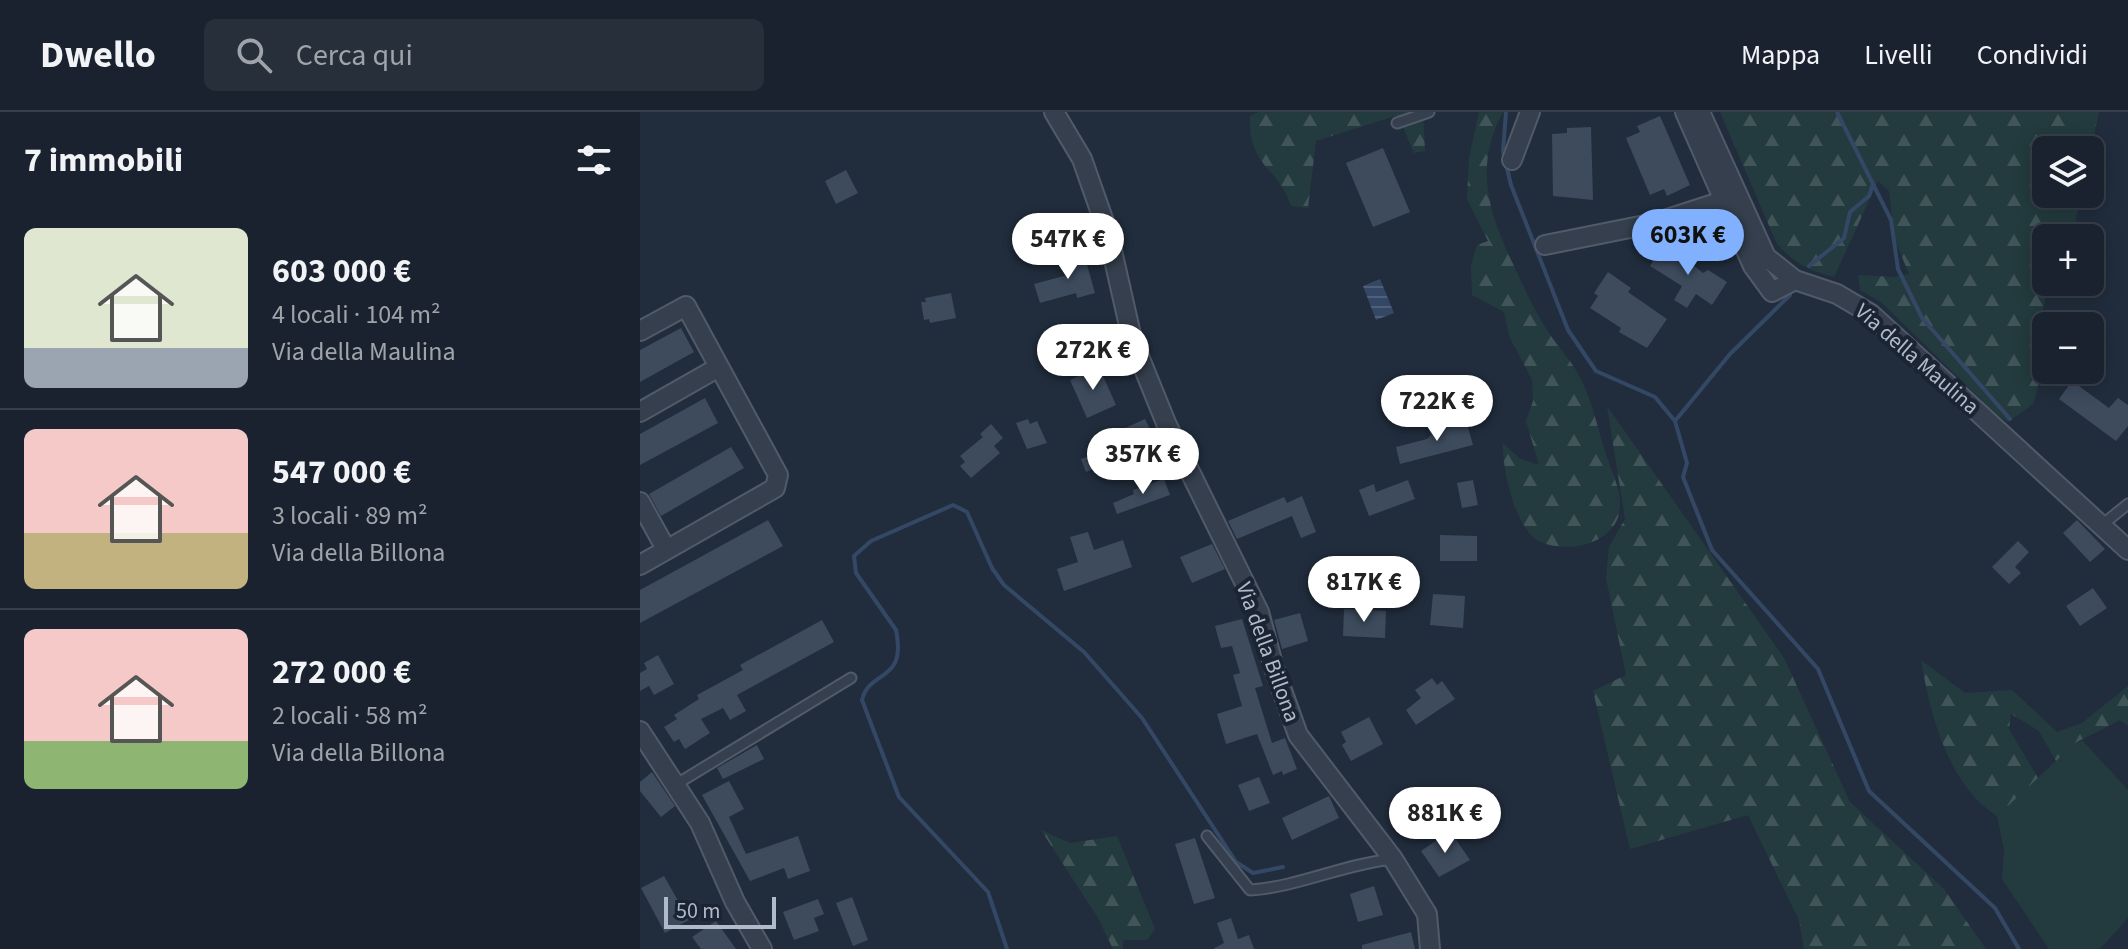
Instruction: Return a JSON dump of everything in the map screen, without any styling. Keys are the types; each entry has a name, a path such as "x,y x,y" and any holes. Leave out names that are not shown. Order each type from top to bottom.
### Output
{"street":[{"name":"Via della Billona","path":"1054,112 1082,159 1108,233 1132,339 1166,423 1259,612 1274,668 1298,735 1393,859 1427,914 1430,949"},
{"path":"1512,160 1530,112"},
{"path":"1545,245 1655,223 1730,198 1685,112"},
{"name":"Via della Maulina","path":"1700,112 1730,198 1766,257 1795,280 1837,294 1871,314 2128,550"},
{"path":"640,331 686,306 778,475 775,488 640,565"},
{"path":"640,412 719,367"},
{"path":"640,502 645,522 666,549"},
{"path":"640,731 700,823 735,902 762,949"}],"lane":[{"path":"1397,123 1429,112"},
{"path":"2102,525 2128,504"},
{"path":"675,785 851,678"},
{"path":"1207,836 1250,890 1267,889 1356,864 1393,859"}],"green space":[{"path":"1259,112 1423,112 1425,151 1414,153 1398,115 1316,141 1308,208 1291,206 1254,146 1250,116"},
{"path":"1479,112 1503,112 1494,132 1487,172 1488,191 1498,229 1535,309 1582,381 1619,492 1618,518 1612,528 1592,542 1579,546 1553,546 1532,536 1517,512 1508,482 1503,443 1519,458 1539,465 1526,421 1533,401 1532,380 1509,335 1504,312 1472,295 1471,266 1477,245 1488,241 1467,199 1469,158"},
{"path":"1720,112 2099,112 2094,136 2032,136 2032,208 2078,208 2075,224 2032,224 2032,296 2046,296 2042,312 2032,312 2032,384 2038,384 2038,388 2033,404 2008,422 1996,414 1881,302 1860,290 1858,275 1894,277 1909,274 1895,240 1889,191 1878,181 1834,277 1802,265 1777,244"},
{"path":"1607,406 1784,658 1850,802 1944,889 1986,949 1804,949 1799,920 1748,815 1630,849 1593,691 1626,675 1606,578 1609,547 1625,519"},
{"path":"1921,660 1965,693 2012,690 2057,732 2082,723 2128,686 2128,726 2120,720 2075,743 2056,761 2039,731 2011,714 2009,729 2038,778 1997,816 1980,803 1966,786 1944,747"},
{"path":"2083,741 2128,790 2128,918 2100,949 2049,949 2002,879 2004,850 1997,816 2075,743"},
{"path":"1041,830 1070,843 1117,836 1155,929 1147,940 1123,940 1123,949 1113,949 1098,918"}],"water":[{"path":"1380,279 1394,313 1376,320 1363,286"}],"building":[{"path":"1660,116 1690,185 1667,196 1664,189 1650,195 1626,138 1640,132 1637,126"},
{"path":"1591,127 1593,200 1553,196 1552,134 1567,133 1567,128"},
{"path":"1383,148 1410,212 1373,227 1346,163"},
{"path":"846,170 858,193 836,204 825,181"},
{"path":"1665,242 1703,273 1708,270 1727,282 1712,305 1696,294 1687,308 1674,300 1682,286 1650,266"},
{"path":"1083,250 1095,293 1077,298 1076,293 1040,303 1034,284 1071,274 1065,254"},
{"path":"1608,272 1631,288 1628,292 1667,319 1647,348 1619,332 1621,328 1590,308 1598,296 1594,293"},
{"path":"951,293 956,318 930,323 929,319 924,320 921,302 926,302 925,298"},
{"path":"681,328 694,352 640,382 640,350"},
{"path":"1099,367 1116,405 1087,418 1070,380"},
{"path":"2070,384 2076,384 2109,408 2118,398 2128,405 2128,426 2116,441 2059,399"},
{"path":"705,398 718,423 640,465 640,434"},
{"path":"1028,419 1030,424 1037,421 1047,443 1027,449 1016,423"},
{"path":"1145,419 1157,443 1086,472 1081,459 1113,447 1108,436"},
{"path":"1466,420 1473,445 1400,464 1396,447 1427,439 1431,435 1429,430"},
{"path":"991,424 1003,438 994,446 1000,453 971,478 960,466 965,462 960,456 983,437 980,434"},
{"path":"731,447 744,468 661,516 649,494"},
{"path":"1164,479 1170,495 1117,514 1113,503 1134,494 1133,490"},
{"path":"1408,480 1415,499 1369,516 1359,490 1374,484 1376,492"},
{"path":"1473,480 1478,505 1462,508 1457,483"},
{"path":"1302,496 1316,532 1301,538 1292,516 1237,539 1228,521 1284,497 1287,503"},
{"path":"768,520 783,546 640,623 640,590"},
{"path":"2077,520 2105,549 2090,562 2063,533"},
{"path":"1088,532 1094,550 1123,540 1132,567 1064,591 1057,569 1078,562 1070,537"},
{"path":"1440,535 1477,536 1477,561 1440,561"},
{"path":"2018,541 2029,552 2015,567 2021,573 2009,584 1992,567"},
{"path":"1212,544 1225,569 1192,583 1180,557"},
{"path":"2093,588 2107,608 2080,626 2066,606"},
{"path":"1433,594 1465,596 1463,628 1430,625"},
{"path":"1344,609 1386,611 1385,638 1343,636"},
{"path":"1300,613 1308,641 1282,649 1274,620"},
{"path":"1242,619 1263,686 1255,688 1272,743 1285,738 1297,769 1283,775 1282,771 1273,775 1257,734 1226,744 1217,714 1242,706 1233,675 1240,673 1232,646 1221,648 1215,626"},
{"path":"822,620 834,642 737,695 746,711 730,720 723,708 701,719 710,733 685,749 679,739 674,742 664,727 677,719 674,715 699,699 697,695 743,670 740,665"},
{"path":"658,655 674,684 654,695 649,686 640,691 640,673 647,669 644,663"},
{"path":"1432,678 1437,685 1442,681 1455,699 1416,725 1406,710 1421,698 1415,690"},
{"path":"1369,717 1383,744 1351,761 1342,745 1346,742 1341,732"},
{"path":"757,745 764,759 723,779 717,768"},
{"path":"652,772 675,806 661,817 640,791 640,782"},
{"path":"1259,777 1270,803 1249,811 1238,785"},
{"path":"729,781 744,809 729,817 746,854 798,836 810,871 788,879 784,868 750,881 702,795"},
{"path":"1329,796 1339,818 1292,840 1282,818"},
{"path":"1450,831 1470,860 1439,877 1421,851"},
{"path":"1195,838 1215,898 1194,904 1175,844"},
{"path":"664,876 689,920 665,933 641,888"},
{"path":"1374,886 1383,915 1358,922 1350,894"},
{"path":"852,897 868,940 853,946 836,903"},
{"path":"818,899 824,914 814,918 819,931 794,940 783,912"},
{"path":"1231,918 1238,939 1249,935 1254,949 1213,949 1224,943 1217,923"},
{"path":"716,921 736,949 701,949 692,937"},
{"path":"1411,932 1415,949 1362,949 1362,945"}],"waterway":[{"path":"1506,112 1503,151 1511,185 1568,330 1596,371 1655,397 1675,421 1687,463 1683,477 1712,550 1818,669 1869,791 1995,908 2019,949"},
{"path":"1837,112 1891,220 1898,269 1922,318 2010,419"},
{"path":"1809,266 1844,238 1850,212 1869,196 1873,184"},
{"path":"1675,421 1730,354 1790,295"},
{"path":"1007,949 988,892 899,797 862,700 866,690 892,668 898,647 896,630 856,573 854,556 871,541 953,505 967,512 992,568 1004,585 1084,652 1142,718 1236,862 1253,873 1283,867"}]}
